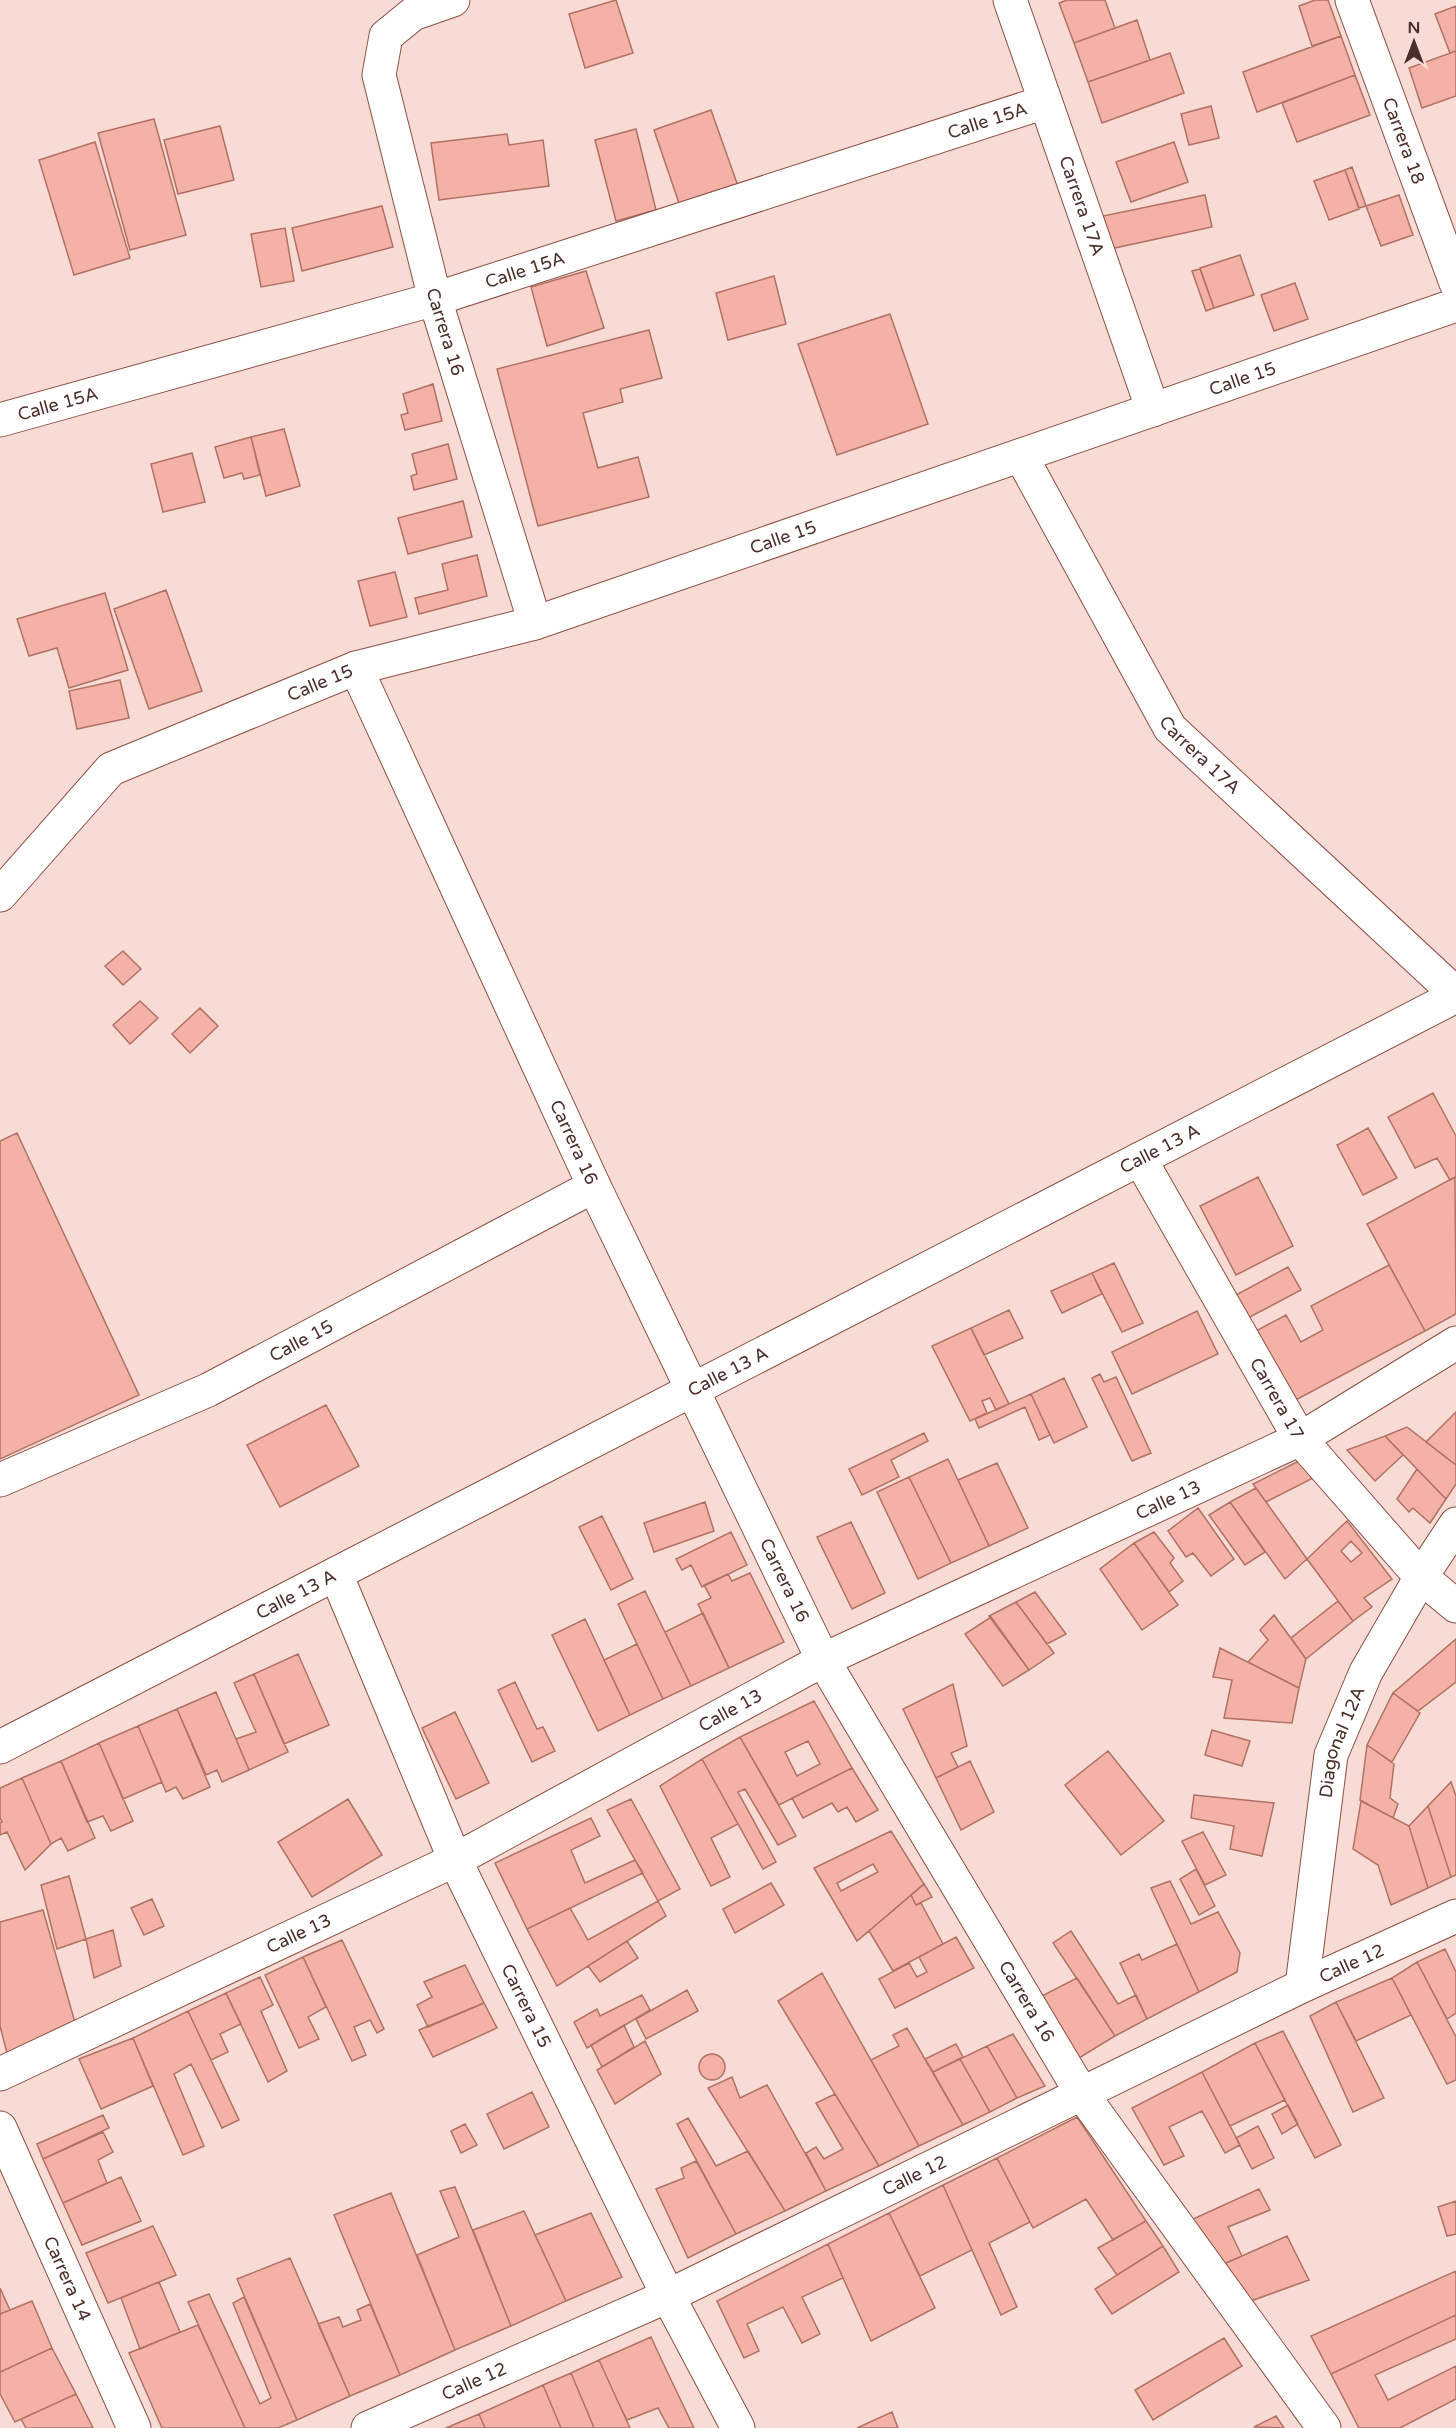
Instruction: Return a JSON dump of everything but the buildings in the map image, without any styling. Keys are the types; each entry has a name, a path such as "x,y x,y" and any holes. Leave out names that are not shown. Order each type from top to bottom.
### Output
{"street":[{"name":"Carrera 16","path":"453,0 412,14 386,36 378,75 435,300 535,623"},
{"name":"Carrera 17A","path":"1010,0 1153,410"},
{"name":"Carrera 18","path":"1352,0 1456,283"},
{"name":"Calle 15A","path":"0,420 435,300 1046,102"},
{"name":"Calle 15","path":"0,895 111,769 356,669 535,623 1456,305"},
{"name":"Carrera 17A","path":"1021,456 1170,728 1456,995"},
{"name":"Carrera 16","path":"356,669 594,1186 823,1660 1082,2094 1324,2428"},
{"name":"Calle 13 A","path":"0,1747 1456,995"},
{"name":"Carrera 17","path":"1140,1159 1300,1439 1421,1577 1456,1606"},
{"name":"Calle 15","path":"0,1480 208,1390 594,1186"},
{"name":"Calle 13","path":"0,2074 455,1860 823,1660 1300,1439 1456,1343"},
{"name":"Diagonal 12A","path":"1302,1986 1330,1755 1366,1672 1421,1577 1456,1524"},
{"name":"Carrera 15","path":"336,1574 455,1860 668,2296 738,2428"},
{"name":"Calle 12","path":"368,2428 668,2296 1302,1986 1456,1916"},
{"name":"Carrera 14","path":"0,2128 135,2428"}]}
